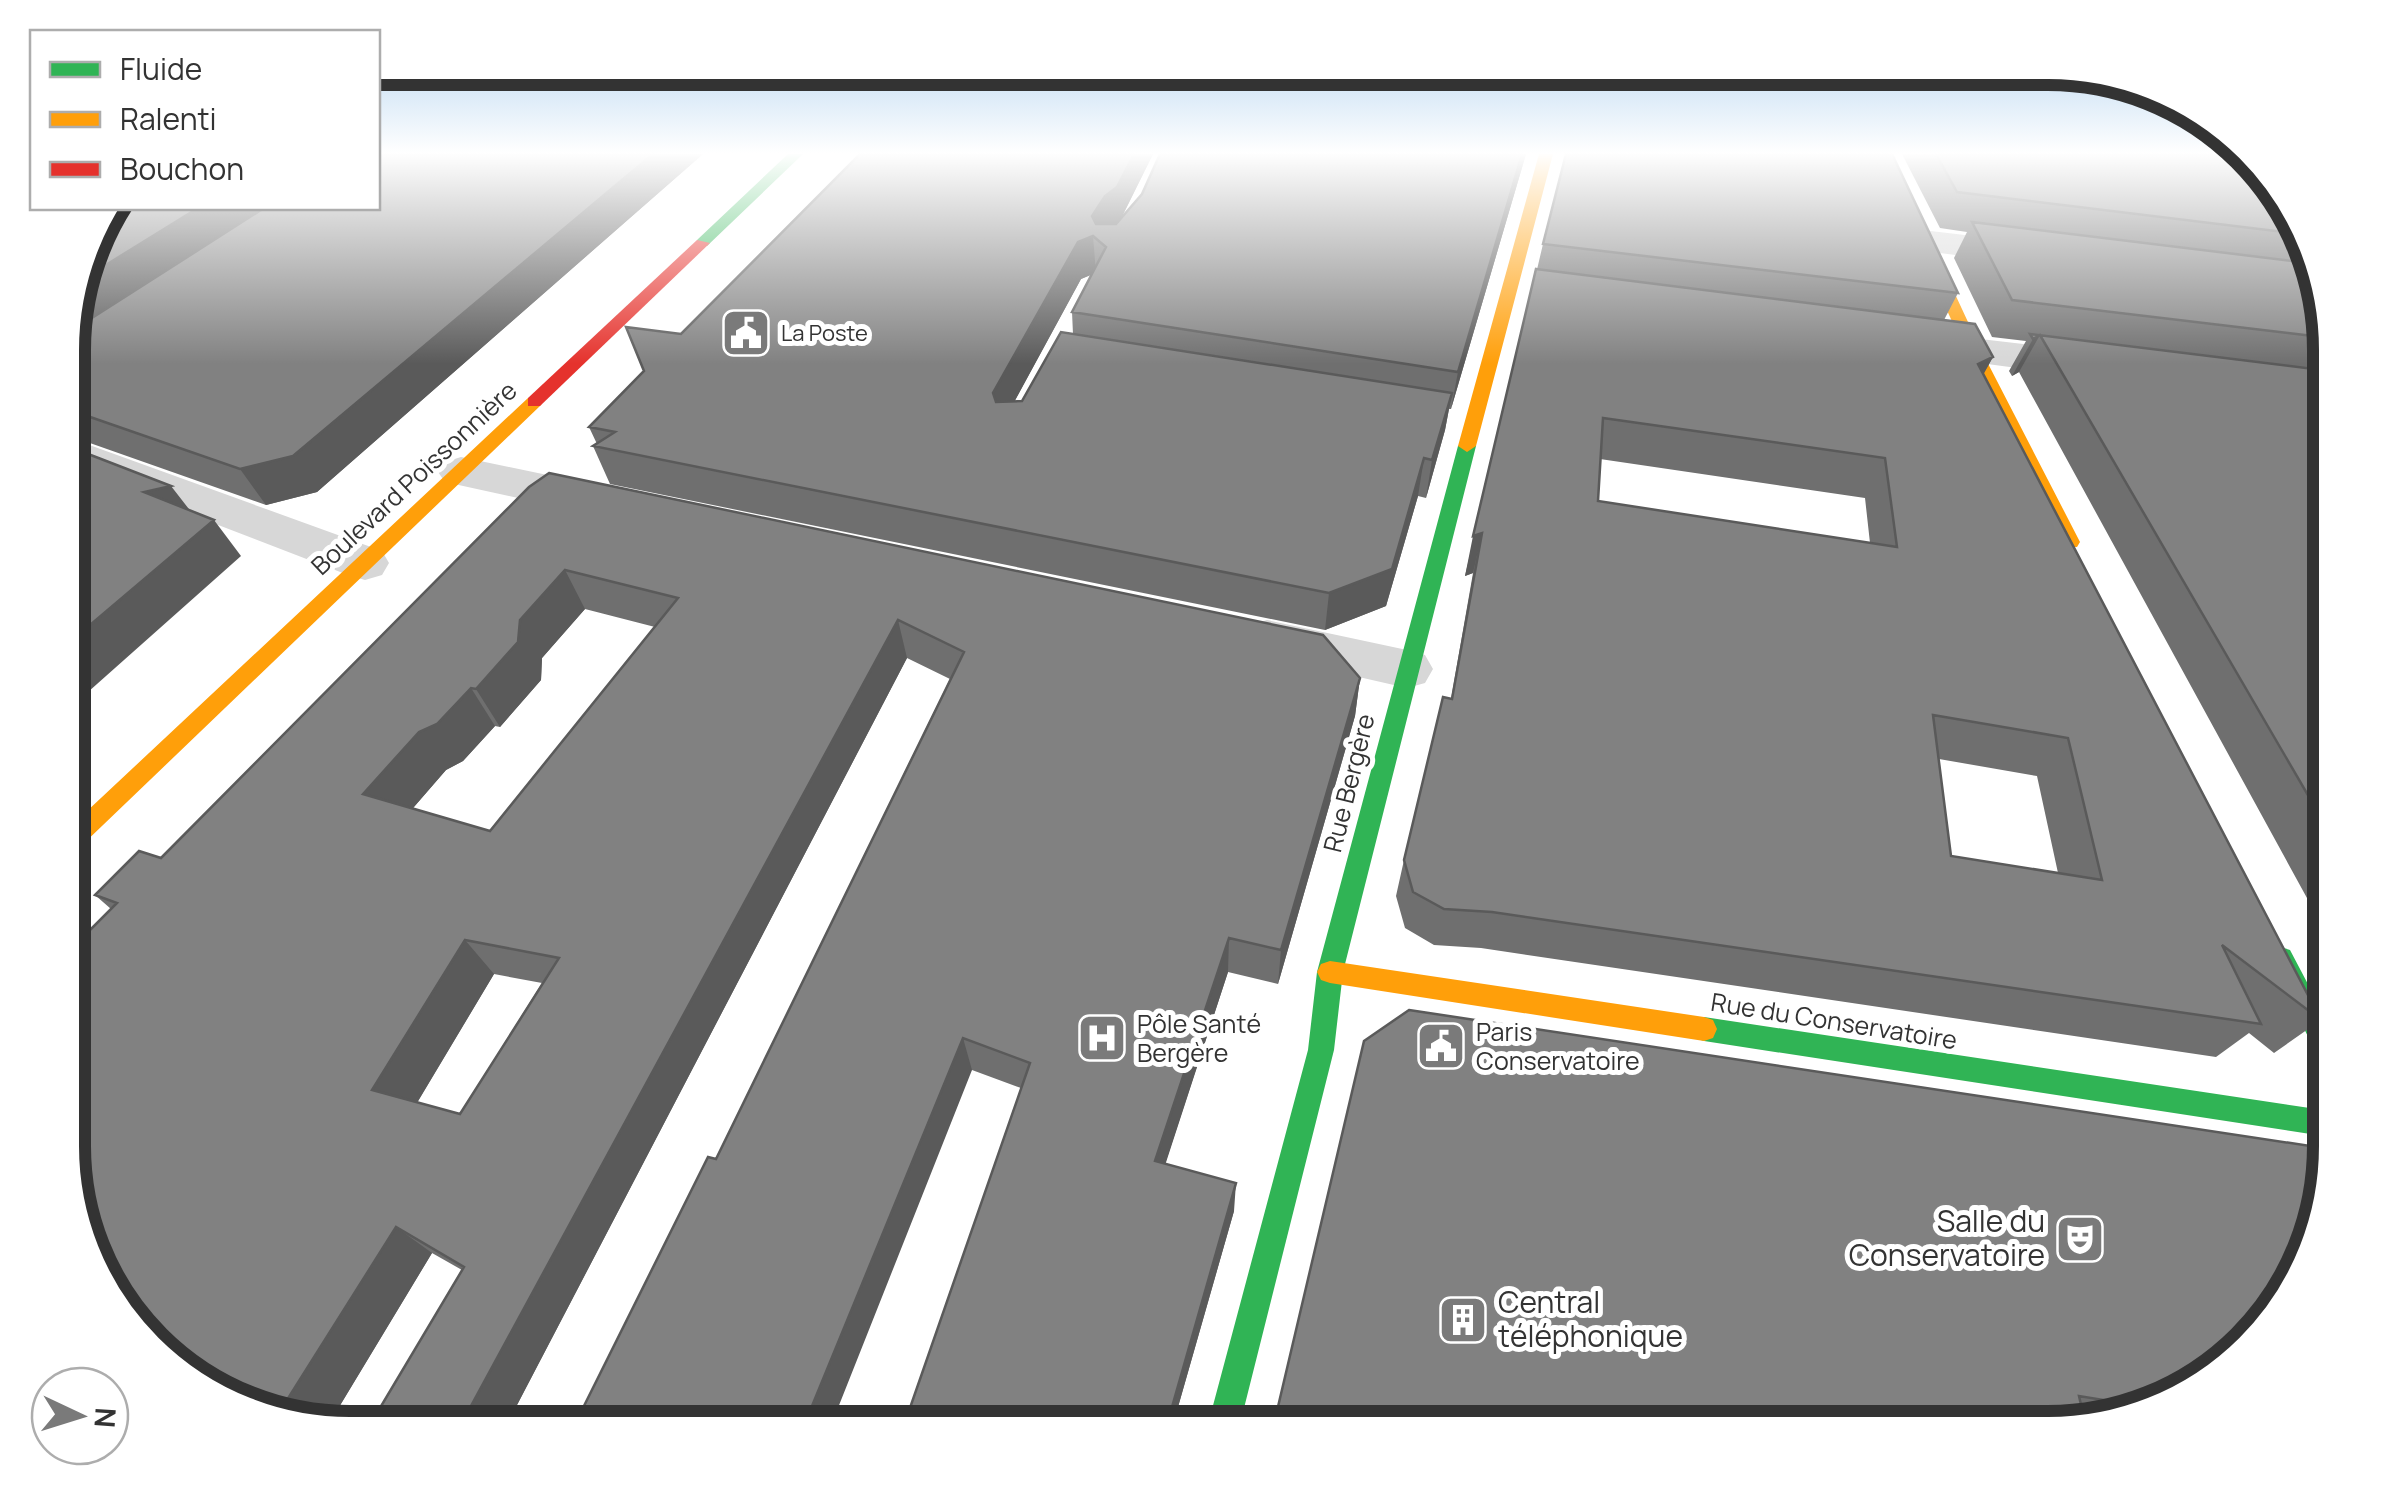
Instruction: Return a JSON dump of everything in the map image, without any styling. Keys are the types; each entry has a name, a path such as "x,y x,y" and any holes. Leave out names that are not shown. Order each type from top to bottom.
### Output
{"street":[{"name":"Boulevard Poissonnière","path":"85,828 722,224"},
{"name":"Rue Bergère","path":"1228,1410 1321,1050 1330,972 1407,668 1527,295 1537,224"},
{"path":"1914,224 2082,566"},
{"path":"1922,241 2069,259"},
{"path":"1882,339 2123,369"},
{"path":"85,458 365,562"},
{"path":"461,472 645,510"},
{"path":"1232,632 1407,668"},
{"path":"2268,931 2312,1018"},
{"name":"Rue du Conservatoire","path":"1330,972 2312,1121"}],"building":[{"path":"118,224 172,224 98,270"},
{"path":"239,224 570,224 293,456 240,469 85,415 87,321"},
{"path":"791,224 1502,224 1458,372 1072,312 1106,247 1093,236 1078,242 993,393 996,402 1022,401 1061,332 1452,393 1432,460 1424,458 1392,569 1329,593 593,446 615,432 589,427 644,371 626,327 681,334"},
{"path":"1548,224 1925,224 1958,293 1543,244"},
{"path":"1973,224 2298,262 2308,298 2312,336 2012,300"},
{"path":"2217,224 2280,224 2286,232"},
{"path":"1536,269 1975,324 1993,357 1978,364 2312,1003 2312,1013 2222,945 2261,1024 1492,912 1444,909 1413,892 1404,860 1443,697 1452,699 1482,533 1473,536","holes":["1603,418 1885,458 1897,547 1598,501","1933,715 2068,738 2102,880 1951,856"]},
{"path":"2040,335 2312,369 2312,802"},
{"path":"85,453 171,486 144,492 214,520 85,629"},
{"path":"549,473 1323,635 1360,678 1281,950 1229,938 1155,1161 1236,1183 1171,1411 909,1411 1030,1063 963,1038 810,1411 582,1411 708,1157 716,1159 964,652 898,620 468,1411 378,1411 464,1267 396,1227 285,1403 249,1391 218,1375 175,1345 140,1307 112,1263 99,1231 87,1180 85,935 117,903 95,895 139,851 161,858 529,487","holes":["565,570 678,598 490,831 363,794 419,732 437,724 471,688 476,689 518,642 520,620","465,940 559,958 460,1114 372,1090"]},
{"path":"1409,1010 2312,1146 2308,1198 2286,1263 2258,1307 2235,1333 2180,1375 2116,1402 2079,1396 2082,1408 2065,1410 1277,1410 1364,1041"}],"traffic: fast":[{"path":"702,243 722,224"},
{"path":"1228,1410 1321,1050 1330,972 1467,446"},
{"path":"2281,958 2312,1018"},
{"path":"1704,1029 2312,1121"}],"traffic: slow":[{"path":"1467,446 1527,224"},
{"path":"1915,224 1973,350 2070,542"},
{"path":"85,828 534,402"},
{"path":"1330,972 1704,1029"}],"traffic: jam":[{"path":"534,402 702,243"}],"place":[{"name":"La Poste","path":"746,333"},
{"name":"Pôle Santé Bergère","path":"1102,1038"},
{"name":"Paris Conservatoire","path":"1441,1046"},
{"name":"Salle du Conservatoire","path":"2080,1239"},
{"name":"Central téléphonique","path":"1463,1320"}]}
